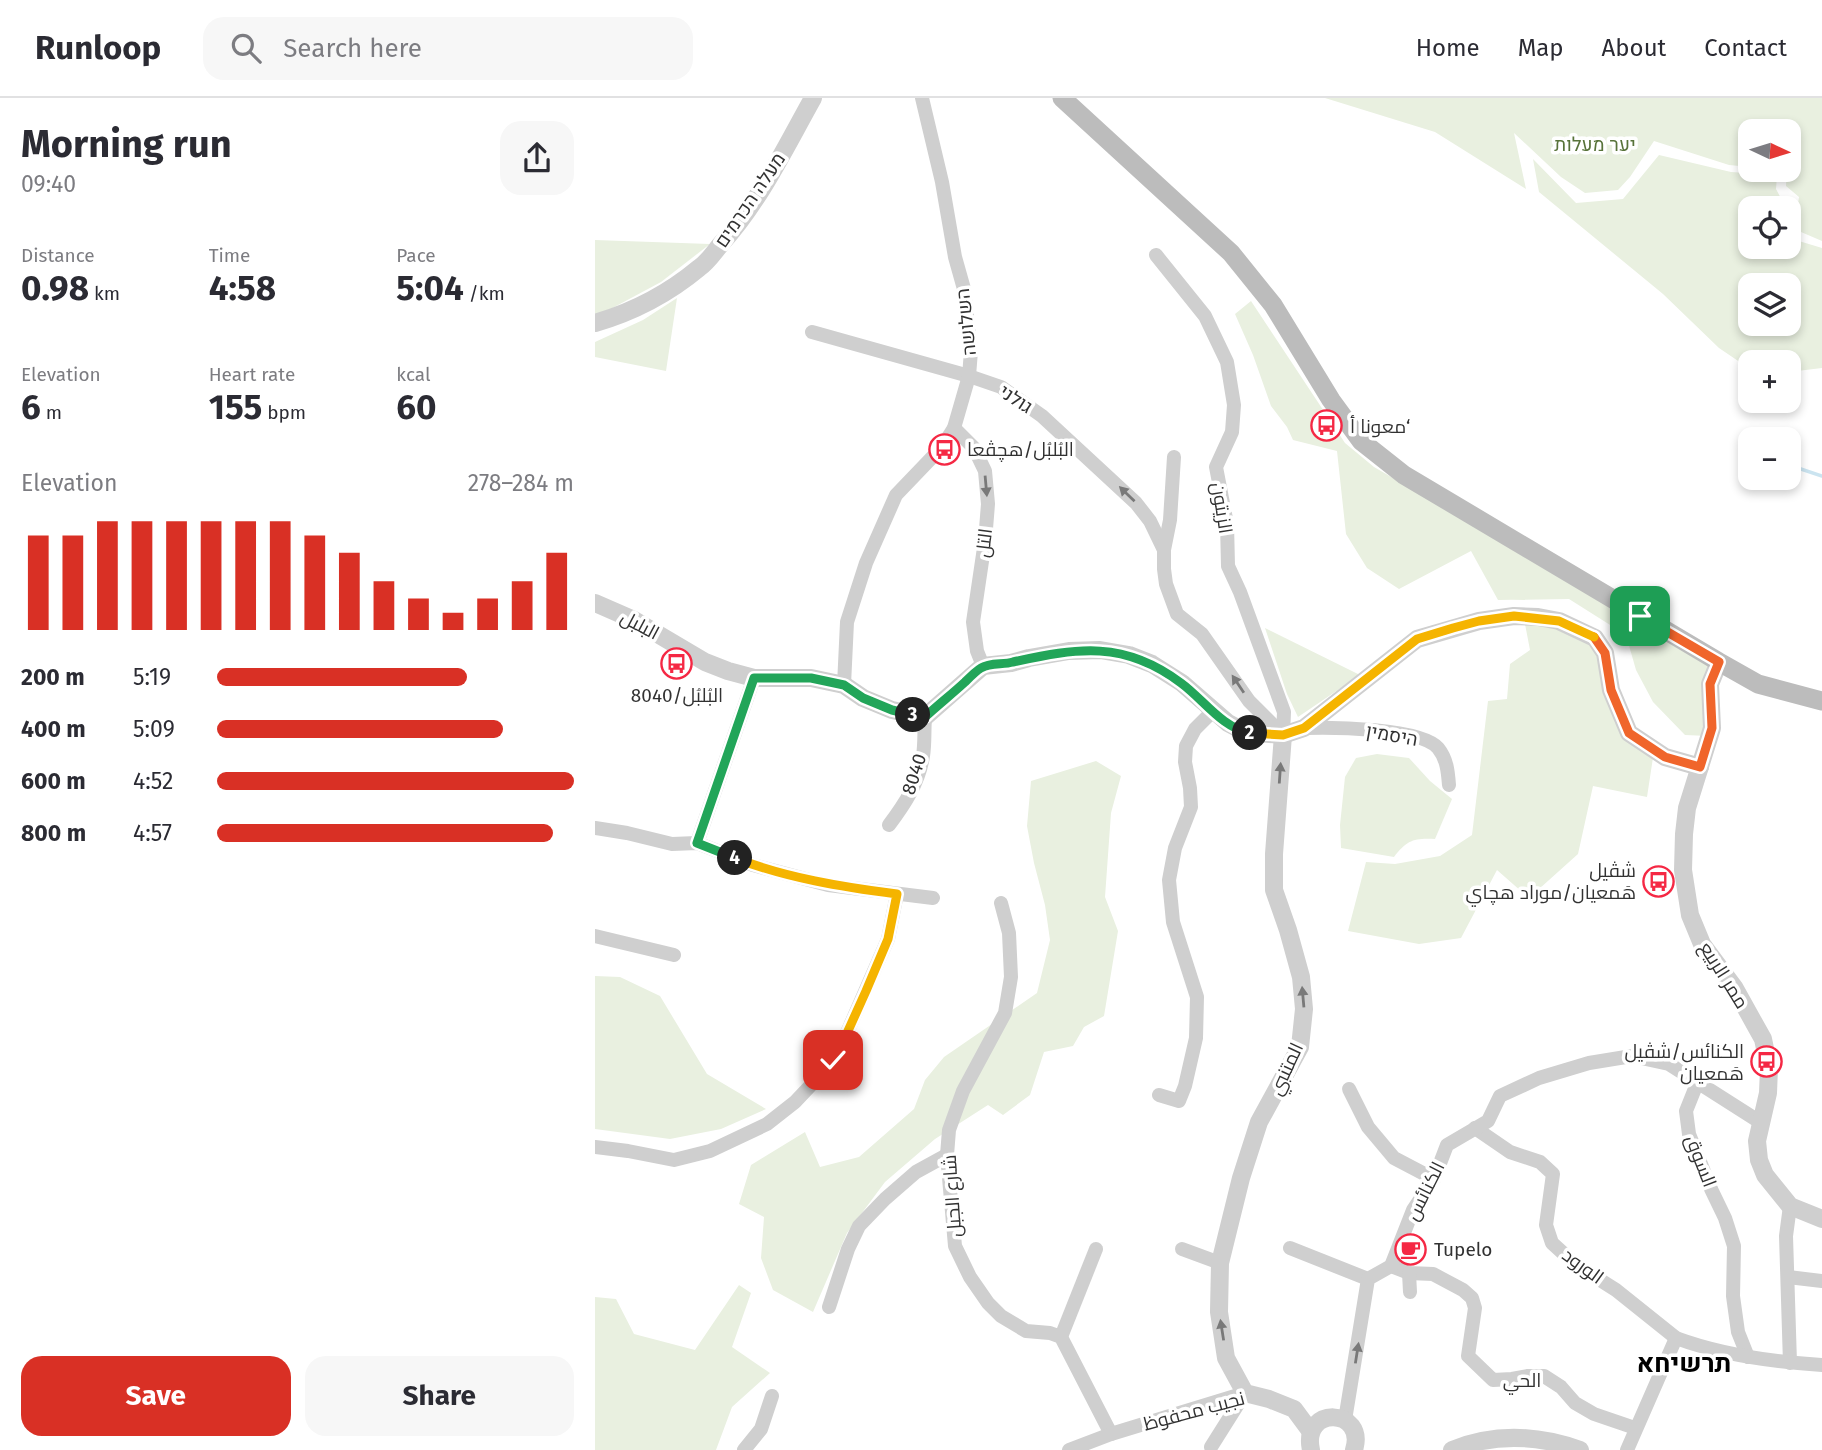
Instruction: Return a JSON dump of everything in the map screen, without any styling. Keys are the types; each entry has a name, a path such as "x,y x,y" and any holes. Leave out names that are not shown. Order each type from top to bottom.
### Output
{"main road":[{"path":"1062,98 1231,253 1273,305 1331,400 1360,441 1404,475 1758,684 1822,701"}],"street":[{"name":"מעלה הכרמים","path":"595,323 617,317 659,297 701,267 735,229 762,188 813,98"},
{"name":"השלושה","path":"844,685 847,622 866,563 896,495 942,447 954,428 969,376 971,351 964,289 922,98"},
{"name":"الزيتون","path":"1156,255 1205,316 1227,362 1234,405 1232,432 1216,467 1227,524 1228,566 1284,712 1283,735"},
{"name":"גולני","path":"812,332 1001,387 1042,416 1136,503 1150,521 1164,550"},
{"name":"التل","path":"954,428 974,447 985,471 988,504 973,622 983,666"},
{"path":"1174,457 1170,520 1164,550 1166,584 1177,614 1202,634 1249,701 1283,735"},
{"name":"البلبل","path":"595,603 634,621 705,662 728,671 754,678 811,678 844,685 863,698 892,710 925,717"},
{"path":"925,717 983,666 1069,651 1100,650 1129,655 1152,664 1182,683 1228,723 1245,732 1283,735 1304,728 1417,639 1479,621 1514,616 1538,617 1559,621 1595,638 1605,653 1611,690 1629,733 1665,757 1700,767"},
{"name":"ممر الربيع","path":"1719,662 1710,684 1712,728 1687,808 1683,870 1691,915 1702,943 1734,987 1763,1039 1769,1068 1767,1093 1760,1122"},
{"path":"697,843 754,678"},
{"path":"1159,1095 1179,1101 1196,1038 1196,997 1173,922 1169,880 1175,848 1191,807 1185,762 1186,746 1195,729 1213,711"},
{"name":"8040","path":"889,825 905,804 918,776 923,756 925,717"},
{"name":"היסמין","path":"1304,728 1368,729 1418,737 1437,747 1447,765 1449,785"},
{"name":"المتنبي","path":"1245,1394 1226,1359 1219,1312 1220,1263 1241,1178 1259,1122 1300,1047 1304,1009 1301,977 1274,890 1273,854 1283,735"},
{"path":"595,828 673,844 697,843 753,865 816,881 933,898"},
{"path":"595,1147 674,1160 710,1151 767,1124 795,1102 829,1066 843,1042 888,939 897,894"},
{"name":"شارع الجبل","path":"1001,903 1009,933 1011,977 1005,1013 963,1091 949,1130 947,1155 955,1246 970,1277 1000,1316 1026,1331 1061,1337"},
{"path":"595,936 674,955"},
{"name":"الكنائس","path":"1391,1266 1413,1210 1434,1179 1447,1146 1488,1121 1500,1097 1539,1078 1589,1063 1632,1056 1669,1064 1697,1081"},
{"path":"1697,1081 1760,1122 1757,1141 1759,1160 1765,1175 1790,1206 1822,1219"},
{"name":"السوق","path":"1697,1081 1686,1111 1689,1133 1734,1246 1733,1296 1738,1332 1748,1357"},
{"path":"1349,1089 1368,1126 1394,1158 1434,1179"},
{"name":"الورود","path":"1475,1128 1510,1152 1540,1162 1553,1174 1546,1225 1552,1243 1575,1264 1616,1290 1676,1338"},
{"path":"829,1307 848,1249 859,1226 916,1172 947,1155"},
{"path":"1790,1206 1786,1236 1790,1363"},
{"path":"1290,1248 1368,1279"},
{"path":"1096,1249 1061,1337 1111,1434"},
{"path":"1182,1249 1220,1263"},
{"path":"1368,1279 1391,1266"},
{"name":"الحي","path":"1391,1266 1409,1273 1433,1274 1472,1298 1475,1308 1468,1356 1493,1380 1544,1376 1561,1387 1575,1403 1594,1414 1635,1428"},
{"path":"1409,1273 1409,1292"},
{"path":"1788,1276 1822,1281"},
{"path":"1345,1420 1368,1279"},
{"path":"1626,1450 1676,1338 1748,1357 1822,1365"},
{"path":"1212,1447 1245,1394"},
{"name":"نجيب محفوظ","path":"1069,1450 1111,1434 1245,1394 1269,1399 1294,1409 1311,1432"},
{"path":"744,1450 761,1429 772,1396"},
{"path":"1311,1450 1309,1441 1315,1424 1322,1419 1338,1417 1351,1425 1355,1432 1354,1450"},
{"path":"1452,1450 1476,1442 1537,1438 1580,1450"}],"green space":[{"name":"יער מעלות","path":"1325,98 1822,98 1822,241 1801,232 1801,196 1786,186 1786,182 1801,182 1801,119 1738,119 1738,166 1654,141 1618,190 1585,193 1561,177 1514,133 1526,189 1435,132"},
{"path":"1659,155 1738,172 1738,182 1776,182 1780,196 1738,196 1738,259 1801,259 1801,242 1822,248 1822,368 1801,371 1801,350 1738,350 1738,361 1719,348 1663,294 1539,192 1533,159 1576,203 1623,199"},
{"path":"595,240 710,244 661,282 605,312 595,314"},
{"path":"677,298 666,371 595,357 595,342 643,320"},
{"path":"1251,301 1345,443 1374,467 1708,661 1708,736 1685,735 1653,702 1636,670 1626,635 1569,599 1498,600 1471,551 1399,589 1367,568 1346,534 1337,451 1293,440 1271,406 1235,314"},
{"path":"1525,624 1556,626 1589,636 1615,701 1654,751 1647,797 1593,786 1578,854 1529,898 1497,870 1461,938 1419,944 1348,931 1366,862 1395,864 1440,856 1472,835 1488,701 1507,699 1510,664 1530,650"},
{"path":"1265,628 1360,675 1298,717 1287,694"},
{"path":"1377,754 1409,758 1430,781 1452,799 1435,839 1411,841 1394,857 1341,848 1340,825 1345,777 1356,758"},
{"path":"1096,761 1121,776 1111,813 1105,897 1118,931 1104,1016 1084,1027 1073,1046 1044,1052 1030,1095 1003,1115 988,1105 935,1139 885,1182 847,1233 813,1312 773,1290 761,1258 764,1217 739,1204 751,1165 805,1132 820,1167 859,1157 914,1109 925,1080 944,1057 1037,993 1050,940 1027,826 1031,781"},
{"path":"595,976 620,977 660,996 707,1074 766,1109 721,1129 670,1139 595,1129"},
{"path":"739,1285 751,1293 732,1347 770,1373 732,1407 716,1450 595,1450 595,1297 616,1299 634,1334 695,1350"}],"waterway":[{"path":"1801,469 1822,476"}],"place":[{"name":"معونا أ‘","path":"1327,426"},
{"name":"البُلبُل/هچڤعا","path":"944,449"},
{"name":"البُلبُل/8040","path":"677,664"},
{"name":"شڤيل هَمعيان/موراد هچاي","path":"1659,881"},
{"name":"الكنائس/شڤيل هَمعيان","path":"1767,1062"},
{"name":"Tupelo","path":"1411,1249"}],"district":[{"name":"תרשיחא","path":"1684,1363"}],"route":[{"path":"833,1060 888,939 897,894 828,885 753,865 697,843 754,678 811,678 844,685 863,698 892,710 925,717 983,666 1069,651 1100,650 1129,655 1152,664 1182,683 1228,723 1245,732 1283,735 1304,728 1417,639 1479,621 1514,616 1538,617 1559,621 1595,638 1605,653 1611,690 1629,733 1665,757 1700,767 1712,728 1710,684 1719,662 1640,616"}]}
